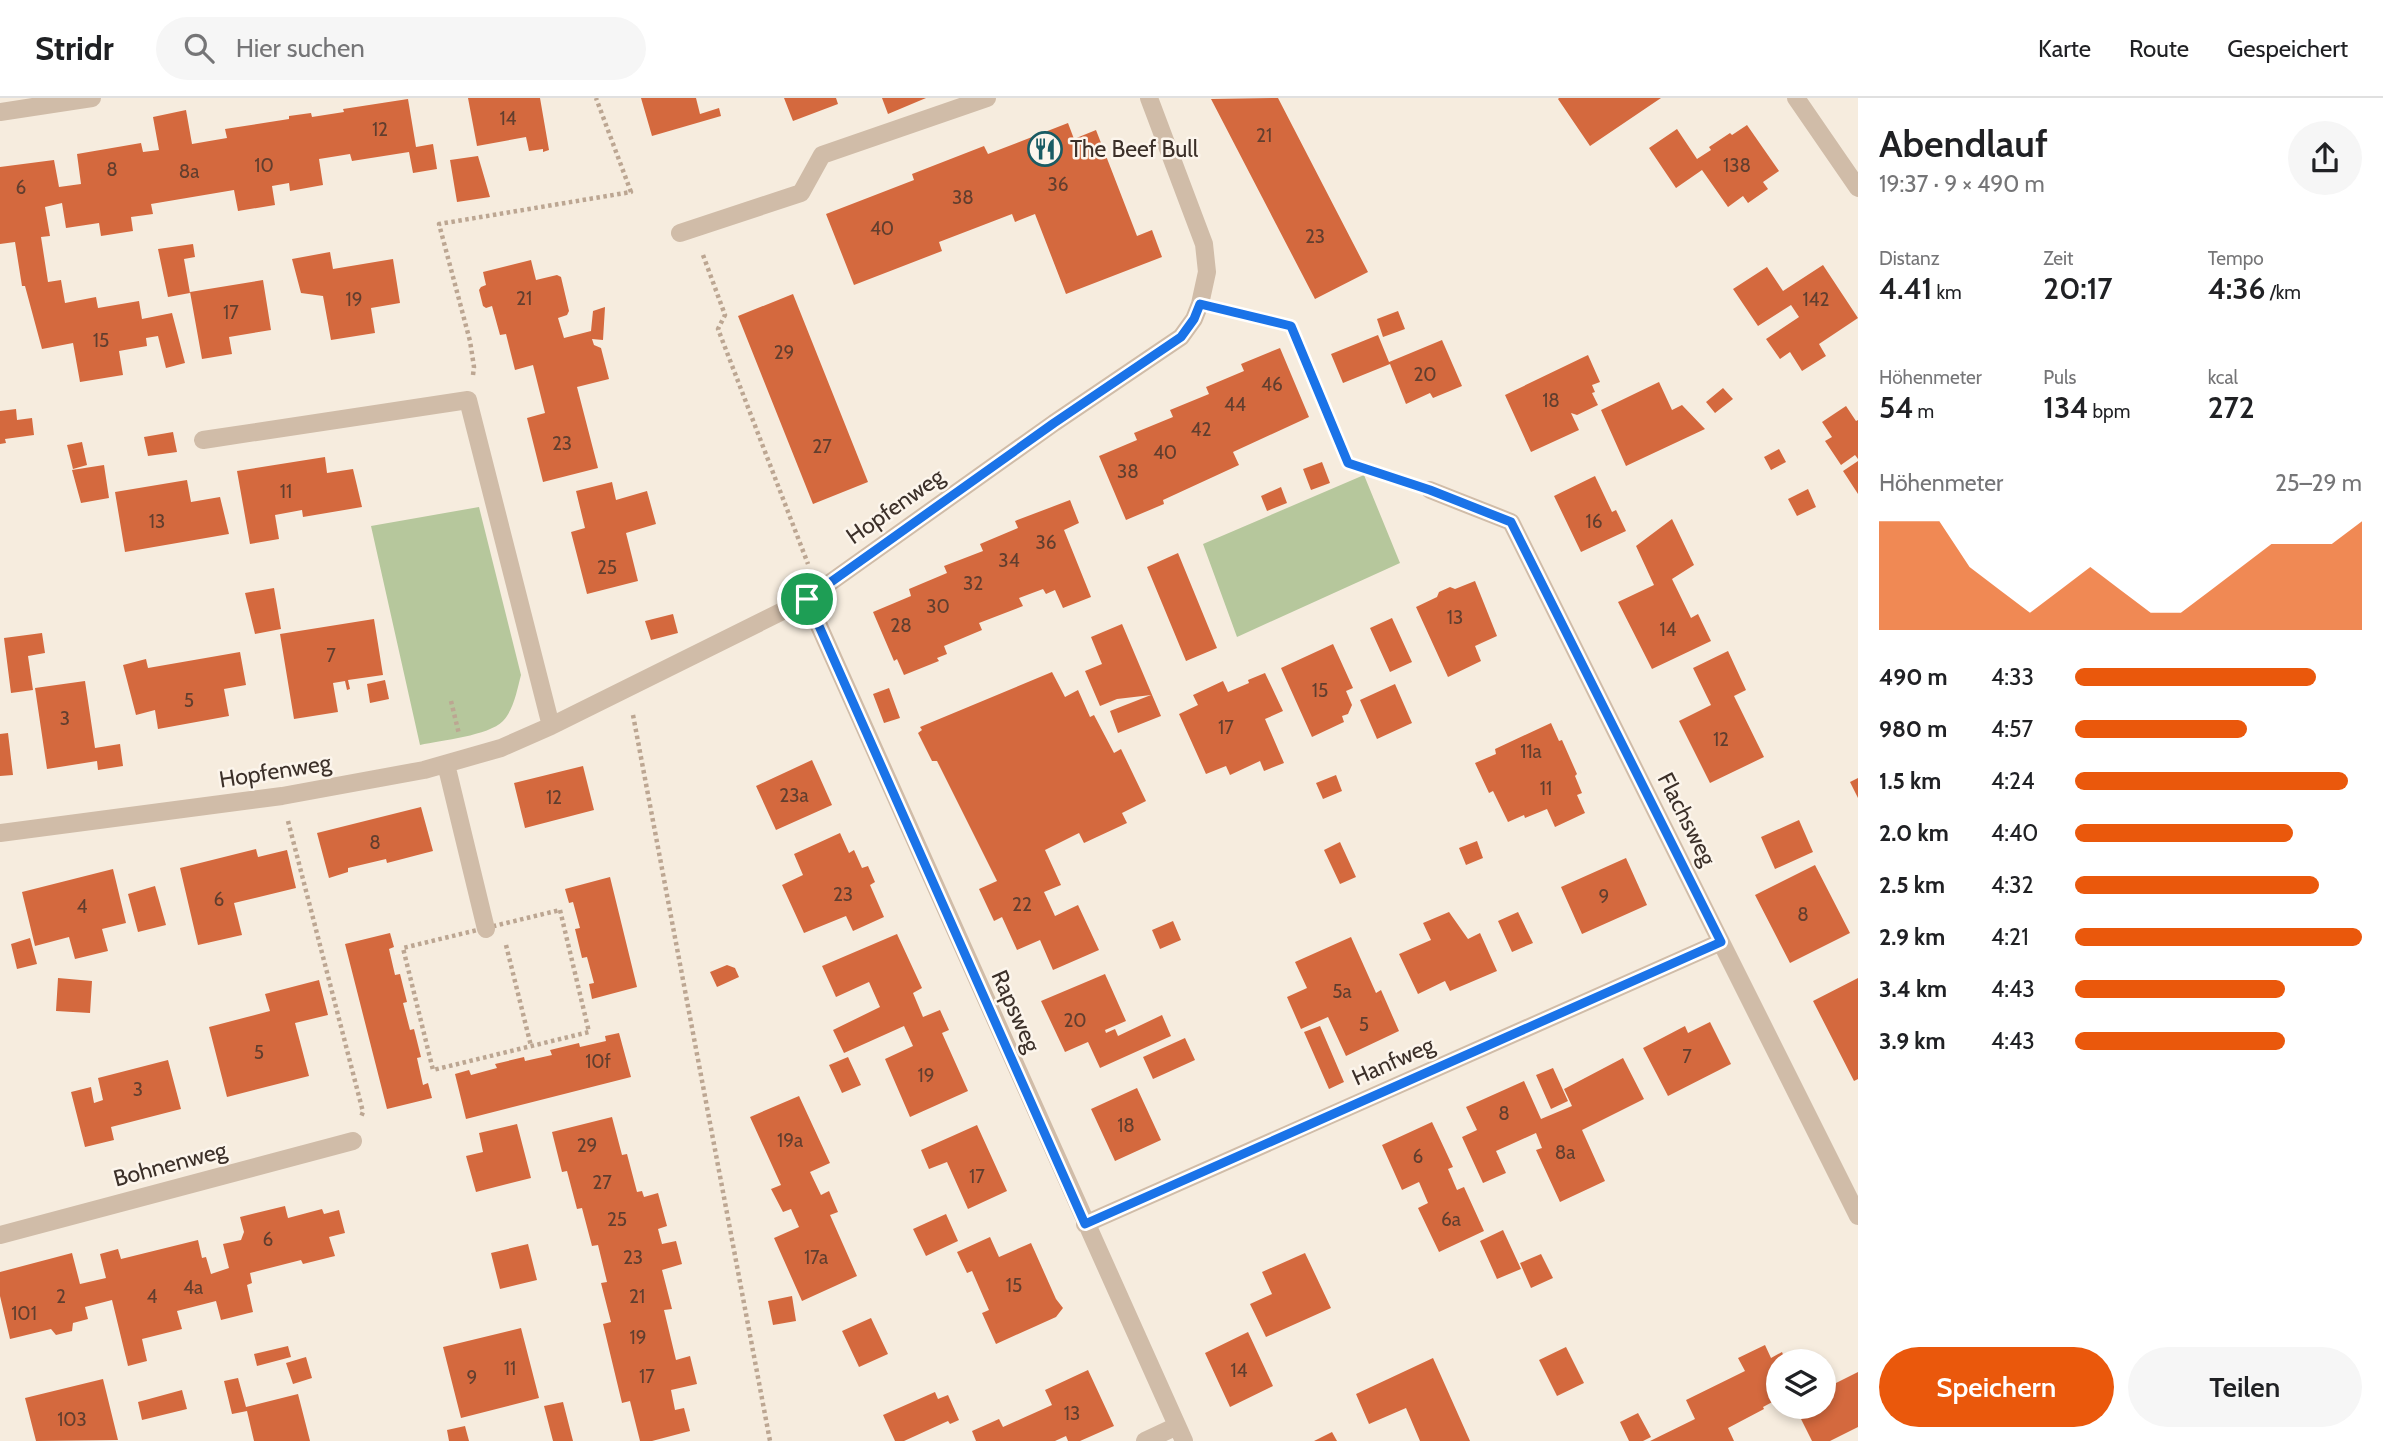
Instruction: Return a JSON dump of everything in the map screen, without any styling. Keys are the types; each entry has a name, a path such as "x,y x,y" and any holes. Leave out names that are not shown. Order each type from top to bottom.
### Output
{"street":[{"path":"0,112 92,98"},
{"path":"687,230 801,193 822,155 987,98"},
{"name":"Hopfenweg","path":"0,833 282,796 424,770 501,748 551,726 813,595 1042,431 1181,337 1194,319 1207,272 1204,244 1149,98"},
{"path":"1796,98 1858,188"},
{"path":"203,440 468,400 551,726"},
{"name":"Flachsweg","path":"1430,490 1511,522 1858,1216"},
{"name":"Rapsweg","path":"813,595 1085,1224 1181,1434"},
{"path":"446,764 486,929"},
{"name":"Hanfweg","path":"1085,1224 1721,942"},
{"name":"Bohnenweg","path":"0,1235 353,1141"},
{"path":"1144,1441 1181,1434"}],"path":[{"path":"468,400 474,367 470,341 439,224 631,192 596,98"},
{"path":"687,230 724,315 718,329 813,595"},
{"path":"1200,304 1291,326 1348,463 1430,490"},
{"path":"628,686 770,1441"},
{"path":"282,796 363,1112 353,1141"},
{"path":"560,910 589,1032 531,1046 433,1070 403,948 560,910"},
{"path":"505,938 531,1046"}],"green space":[{"path":"1364,475 1400,563 1237,637 1203,544"},
{"path":"479,507 521,675 510,711 496,726 476,734 420,745 371,526"}],"building":[{"path":"468,98 540,98 549,150 529,151 526,137 477,146"},
{"path":"641,98 696,98 700,114 719,108 721,116 652,136"},
{"path":"784,98 836,98 838,104 793,121"},
{"path":"882,98 926,98 888,114"},
{"path":"1278,98 1368,272 1315,299 1211,99"},
{"path":"1559,98 1661,98 1590,146"},
{"path":"408,99 416,147 433,144 437,169 413,173 409,152 352,161 350,154 319,159 323,185 290,191 289,183 272,186 275,205 238,211 234,190 151,204 153,214 131,217 133,231 101,236 99,223 66,228 62,203 45,207 50,236 41,237 48,282 61,280 65,303 96,297 98,308 139,301 142,319 172,313 185,363 166,368 158,336 146,338 147,346 119,351 123,375 80,382 73,343 42,349 25,286 22,286 15,242 0,244 0,167 54,160 59,187 81,184 77,154 141,143 143,152 159,150 153,117 186,110 192,144 227,138 225,129 289,119 289,116 311,113 312,117 344,112 343,109"},
{"path":"1068,123 1074,139 1096,130 1137,236 1152,230 1162,257 1066,294 1035,214 1015,222 1012,214 939,242 942,251 854,285 826,214 914,180 912,174 984,146 988,154"},
{"path":"1747,125 1779,171 1763,182 1768,189 1748,203 1743,196 1728,207 1702,170 1676,188 1649,148 1677,129 1697,159 1711,150 1709,147"},
{"path":"478,156 490,197 457,202 450,160"},
{"path":"193,244 195,257 184,259 190,293 168,297 158,249"},
{"path":"330,252 333,269 393,259 400,303 371,308 375,333 331,340 323,296 301,293 292,259"},
{"path":"531,260 536,280 557,275 561,277 569,311 567,315 558,318 564,338 591,331 593,311 605,307 603,340 592,339 594,345 601,348 609,379 577,387 598,468 543,482 527,418 545,413 533,365 515,370 506,334 500,335 492,306 483,306 479,290 486,285 483,272"},
{"path":"1823,265 1858,318 1819,344 1826,356 1802,371 1790,352 1780,359 1766,339 1799,317 1791,305 1758,326 1733,289 1767,267 1783,291"},
{"path":"263,280 271,330 229,337 232,354 202,359 190,292"},
{"path":"793,294 868,482 813,504 738,316"},
{"path":"1398,311 1405,329 1383,337 1377,319"},
{"path":"1378,335 1389,362 1442,340 1462,386 1433,398 1430,393 1406,404 1390,364 1343,383 1331,354"},
{"path":"1280,348 1309,417 1233,452 1239,465 1163,500 1164,504 1126,520 1099,456 1137,440 1134,433 1173,417 1170,410 1209,394 1206,387 1244,371 1241,364"},
{"path":"1588,355 1600,382 1592,385 1595,392 1592,393 1598,405 1577,415 1571,413 1579,430 1531,452 1505,395"},
{"path":"1659,382 1672,410 1682,405 1705,429 1626,466 1601,410"},
{"path":"1723,388 1733,399 1715,413 1706,402"},
{"path":"1846,406 1856,421 1858,420 1858,459 1855,455 1841,465 1825,441 1832,437 1822,422"},
{"path":"16,409 17,420 32,418 34,435 5,439 6,443 0,444 0,411"},
{"path":"173,432 177,452 148,456 144,437"},
{"path":"82,442 87,465 73,469 67,445"},
{"path":"1779,449 1786,462 1771,470 1764,457"},
{"path":"325,457 327,473 353,469 362,507 303,517 302,510 275,515 279,539 250,544 237,471"},
{"path":"1858,461 1858,494 1843,471"},
{"path":"1322,462 1330,483 1311,490 1303,469"},
{"path":"104,465 109,498 81,503 72,470"},
{"path":"1595,476 1612,512 1616,510 1626,531 1581,552 1554,496"},
{"path":"187,480 191,502 220,497 229,534 125,552 115,492"},
{"path":"612,482 616,500 647,491 656,524 626,533 638,581 587,594 571,532 585,528 576,491"},
{"path":"1281,487 1287,503 1267,511 1261,496"},
{"path":"1808,489 1816,507 1797,516 1788,499"},
{"path":"1070,500 1079,523 1064,530 1091,597 1063,608 1055,590 1046,594 1043,589 1019,598 1023,606 979,623 982,630 944,646 947,654 937,658 939,661 904,675 897,659 894,661 873,612 911,596 909,589 947,573 944,566 983,551 980,544 1018,528 1015,521"},
{"path":"1672,519 1694,565 1672,579 1691,618 1698,614 1711,641 1652,669 1618,602 1654,585 1636,546"},
{"path":"1178,553 1217,648 1186,661 1147,567"},
{"path":"1475,581 1497,636 1475,646 1481,661 1448,677 1416,607 1450,587 1455,589"},
{"path":"274,588 281,629 255,634 245,593"},
{"path":"673,614 678,633 651,640 645,621"},
{"path":"1392,618 1412,662 1390,672 1370,628"},
{"path":"374,619 383,675 348,680 350,689 347,690 345,681 333,683 338,712 294,719 280,634"},
{"path":"1122,624 1161,716 1118,733 1110,711 1151,695 1117,699 1100,706 1085,671 1102,664 1091,637"},
{"path":"42,633 45,653 28,656 33,690 11,693 4,638"},
{"path":"1333,644 1353,688 1346,691 1352,705 1348,714 1342,716 1344,722 1312,737 1281,668"},
{"path":"1728,651 1746,690 1734,696 1764,757 1710,783 1679,721 1711,705 1693,668"},
{"path":"240,652 246,685 224,689 229,716 158,729 155,710 136,715 123,665 146,659 148,668"},
{"path":"1052,672 1065,697 1078,690 1090,717 1094,715 1114,753 1121,749 1146,801 1122,813 1127,823 1084,843 1079,833 1045,850 1061,885 1044,892 1055,916 1078,905 1099,950 1053,970 1040,940 1017,950 1002,917 994,921 979,889 997,881 937,761 932,761 918,733 922,730 920,727"},
{"path":"1265,673 1283,711 1265,719 1284,763 1264,771 1260,761 1230,775 1226,766 1206,774 1179,714 1198,705 1193,695 1223,681 1228,692"},
{"path":"385,680 389,699 370,703 367,684"},
{"path":"85,681 95,748 120,744 123,766 98,770 97,761 47,769 35,688"},
{"path":"1395,684 1412,723 1377,739 1360,700"},
{"path":"889,688 900,718 884,723 873,694"},
{"path":"1551,723 1577,774 1575,776 1582,793 1577,795 1585,813 1555,827 1547,809 1508,822 1493,791 1489,793 1475,763 1496,754 1495,749"},
{"path":"8,733 13,775 0,776 0,734"},
{"path":"812,760 832,805 776,830 756,786"},
{"path":"583,766 594,810 525,828 514,783"},
{"path":"1336,775 1342,791 1323,799 1316,783"},
{"path":"1858,778 1858,798 1850,782"},
{"path":"421,807 433,851 387,863 386,859 348,868 348,872 329,878 317,833"},
{"path":"1799,820 1813,852 1775,869 1761,837"},
{"path":"840,833 849,853 854,850 862,868 868,866 875,882 870,885 884,917 853,931 846,916 804,933 782,885 803,875 794,854"},
{"path":"1477,841 1483,858 1466,865 1459,848"},
{"path":"1340,842 1356,877 1340,884 1324,850"},
{"path":"256,849 258,857 287,850 296,888 234,903 242,935 198,945 180,868"},
{"path":"1626,858 1647,905 1582,934 1561,887"},
{"path":"1815,865 1850,933 1790,963 1755,895"},
{"path":"113,869 126,923 102,929 108,951 75,959 69,937 35,946 22,892"},
{"path":"610,877 637,987 592,999 589,984 594,983 587,957 582,958 575,929 580,928 573,902 569,903 565,889"},
{"path":"155,886 166,925 138,932 128,894"},
{"path":"1449,912 1468,939 1480,933 1497,971 1450,991 1445,981 1418,994 1399,954 1431,940 1423,923"},
{"path":"1518,912 1533,943 1512,952 1498,921"},
{"path":"1173,921 1181,940 1160,949 1152,930"},
{"path":"390,933 394,947 389,949 395,975 400,974 407,1002 403,1003 410,1030 414,1029 421,1057 417,1058 423,1085 428,1083 432,1098 387,1109 345,944"},
{"path":"897,934 922,988 913,993 923,1017 940,1010 949,1030 942,1033 968,1091 910,1117 885,1059 913,1046 904,1026 844,1053 833,1030 880,1007 869,982 836,997 822,966"},
{"path":"1351,937 1376,993 1381,990 1399,1031 1346,1056 1328,1017 1301,1029 1287,997 1307,988 1295,962"},
{"path":"30,938 37,964 17,969 11,944"},
{"path":"727,965 735,968 739,977 717,987 710,972"},
{"path":"1105,974 1126,1021 1105,1030 1106,1033 1115,1029 1118,1036 1162,1015 1171,1036 1100,1068 1088,1042 1065,1052 1041,1001"},
{"path":"58,978 92,981 90,1013 56,1011"},
{"path":"1858,978 1858,1079 1854,1081 1813,1001"},
{"path":"319,980 328,1015 295,1023 309,1076 227,1097 209,1027 270,1011 265,994"},
{"path":"1710,1022 1731,1064 1668,1096 1643,1048 1685,1026 1688,1033"},
{"path":"1320,1026 1344,1082 1329,1089 1304,1032"},
{"path":"619,1033 631,1077 466,1119 455,1074 469,1070 471,1075 497,1068 495,1064 524,1057 525,1061 552,1055 550,1050 579,1043 580,1047 606,1041 605,1036"},
{"path":"1185,1038 1195,1060 1153,1079 1143,1057"},
{"path":"848,1057 861,1085 842,1093 829,1065"},
{"path":"1623,1058 1644,1099 1582,1130 1605,1181 1560,1202 1536,1150 1542,1148 1536,1133 1496,1151 1506,1173 1483,1183 1462,1137 1477,1130 1466,1107 1524,1081 1541,1119 1572,1106 1564,1089"},
{"path":"168,1060 181,1109 111,1127 114,1140 85,1147 71,1092 91,1087 94,1103 103,1100 98,1078"},
{"path":"1553,1068 1568,1101 1551,1109 1536,1075"},
{"path":"1137,1088 1161,1140 1115,1161 1091,1109"},
{"path":"799,1096 830,1163 810,1172 821,1195 829,1191 838,1212 830,1215 857,1276 802,1301 774,1238 799,1227 791,1209 783,1212 771,1189 781,1185 750,1117"},
{"path":"612,1117 622,1155 627,1154 637,1192 642,1191 644,1197 658,1193 667,1226 658,1229 662,1244 676,1241 682,1264 662,1270 672,1309 664,1310 676,1360 690,1356 697,1384 671,1390 675,1410 684,1408 690,1431 652,1441 640,1441 630,1401 622,1403 603,1324 611,1322 601,1283 607,1282 598,1245 592,1246 582,1208 577,1209 567,1171 562,1172 552,1132"},
{"path":"1432,1122 1453,1167 1448,1169 1457,1190 1464,1187 1484,1231 1439,1252 1418,1208 1428,1203 1419,1182 1402,1190 1382,1145"},
{"path":"517,1124 531,1178 476,1192 466,1156 483,1152 479,1133"},
{"path":"977,1125 1007,1191 968,1209 947,1162 929,1169 921,1150"},
{"path":"285,1206 288,1218 322,1209 324,1214 339,1210 345,1233 329,1237 335,1256 303,1264 301,1260 250,1273 252,1283 247,1285 253,1312 221,1320 216,1301 177,1311 182,1329 142,1339 147,1361 128,1366 112,1300 85,1307 88,1319 73,1323 72,1331 56,1335 51,1329 10,1339 0,1296 0,1272 72,1253 80,1284 106,1278 100,1254 118,1249 121,1259 198,1240 202,1258 206,1257 211,1274 229,1268 223,1244 241,1240 244,1232 240,1217"},
{"path":"946,1214 958,1241 926,1256 913,1229"},
{"path":"1503,1230 1521,1269 1497,1279 1480,1241"},
{"path":"990,1237 999,1257 1031,1243 1056,1299 1063,1308 1056,1317 996,1344 982,1313 989,1310 972,1271 967,1273 957,1252"},
{"path":"528,1244 537,1280 500,1289 491,1253"},
{"path":"1305,1253 1331,1308 1266,1337 1250,1304 1272,1294 1262,1272"},
{"path":"1541,1254 1553,1278 1531,1288 1520,1263"},
{"path":"792,1296 796,1321 773,1325 768,1301"},
{"path":"871,1318 888,1354 859,1367 842,1331"},
{"path":"521,1328 539,1398 461,1418 443,1347"},
{"path":"1248,1332 1273,1386 1230,1407 1205,1353"},
{"path":"1765,1345 1766,1405 1728,1428 1734,1441 1650,1441 1695,1419 1686,1400 1745,1371 1738,1358"},
{"path":"288,1346 291,1357 257,1366 254,1354"},
{"path":"1566,1347 1584,1383 1557,1396 1539,1360"},
{"path":"306,1357 312,1378 293,1384 286,1363"},
{"path":"1433,1358 1470,1441 1420,1441 1406,1408 1369,1424 1356,1394"},
{"path":"1088,1370 1114,1426 1080,1441 1068,1441 1066,1436 1055,1441 976,1441 972,1431 999,1419 1003,1427 1052,1405 1045,1390"},
{"path":"1858,1372 1858,1427 1830,1441 1812,1441 1801,1419 1836,1419 1836,1383"},
{"path":"238,1378 246,1407 298,1394 310,1441 254,1441 247,1411 232,1414 224,1381"},
{"path":"103,1379 118,1440 36,1441 25,1398"},
{"path":"182,1390 187,1409 142,1420 138,1402"},
{"path":"935,1392 938,1399 948,1395 959,1420 950,1424 948,1421 904,1441 895,1441 883,1415"},
{"path":"563,1402 573,1441 553,1441 544,1406"},
{"path":"1638,1413 1651,1437 1643,1441 1629,1441 1620,1422"},
{"path":"465,1426 469,1441 449,1441 447,1430"},
{"path":"1332,1432 1337,1441 1314,1441"}],"place":[{"name":"The Beef Bull","path":"1045,149"}],"route":[{"path":"1200,304 1291,326 1348,463 1430,490 1511,522 1721,942 1085,1224 807,599 1054,423 1181,337 1194,319 1200,304"}]}
